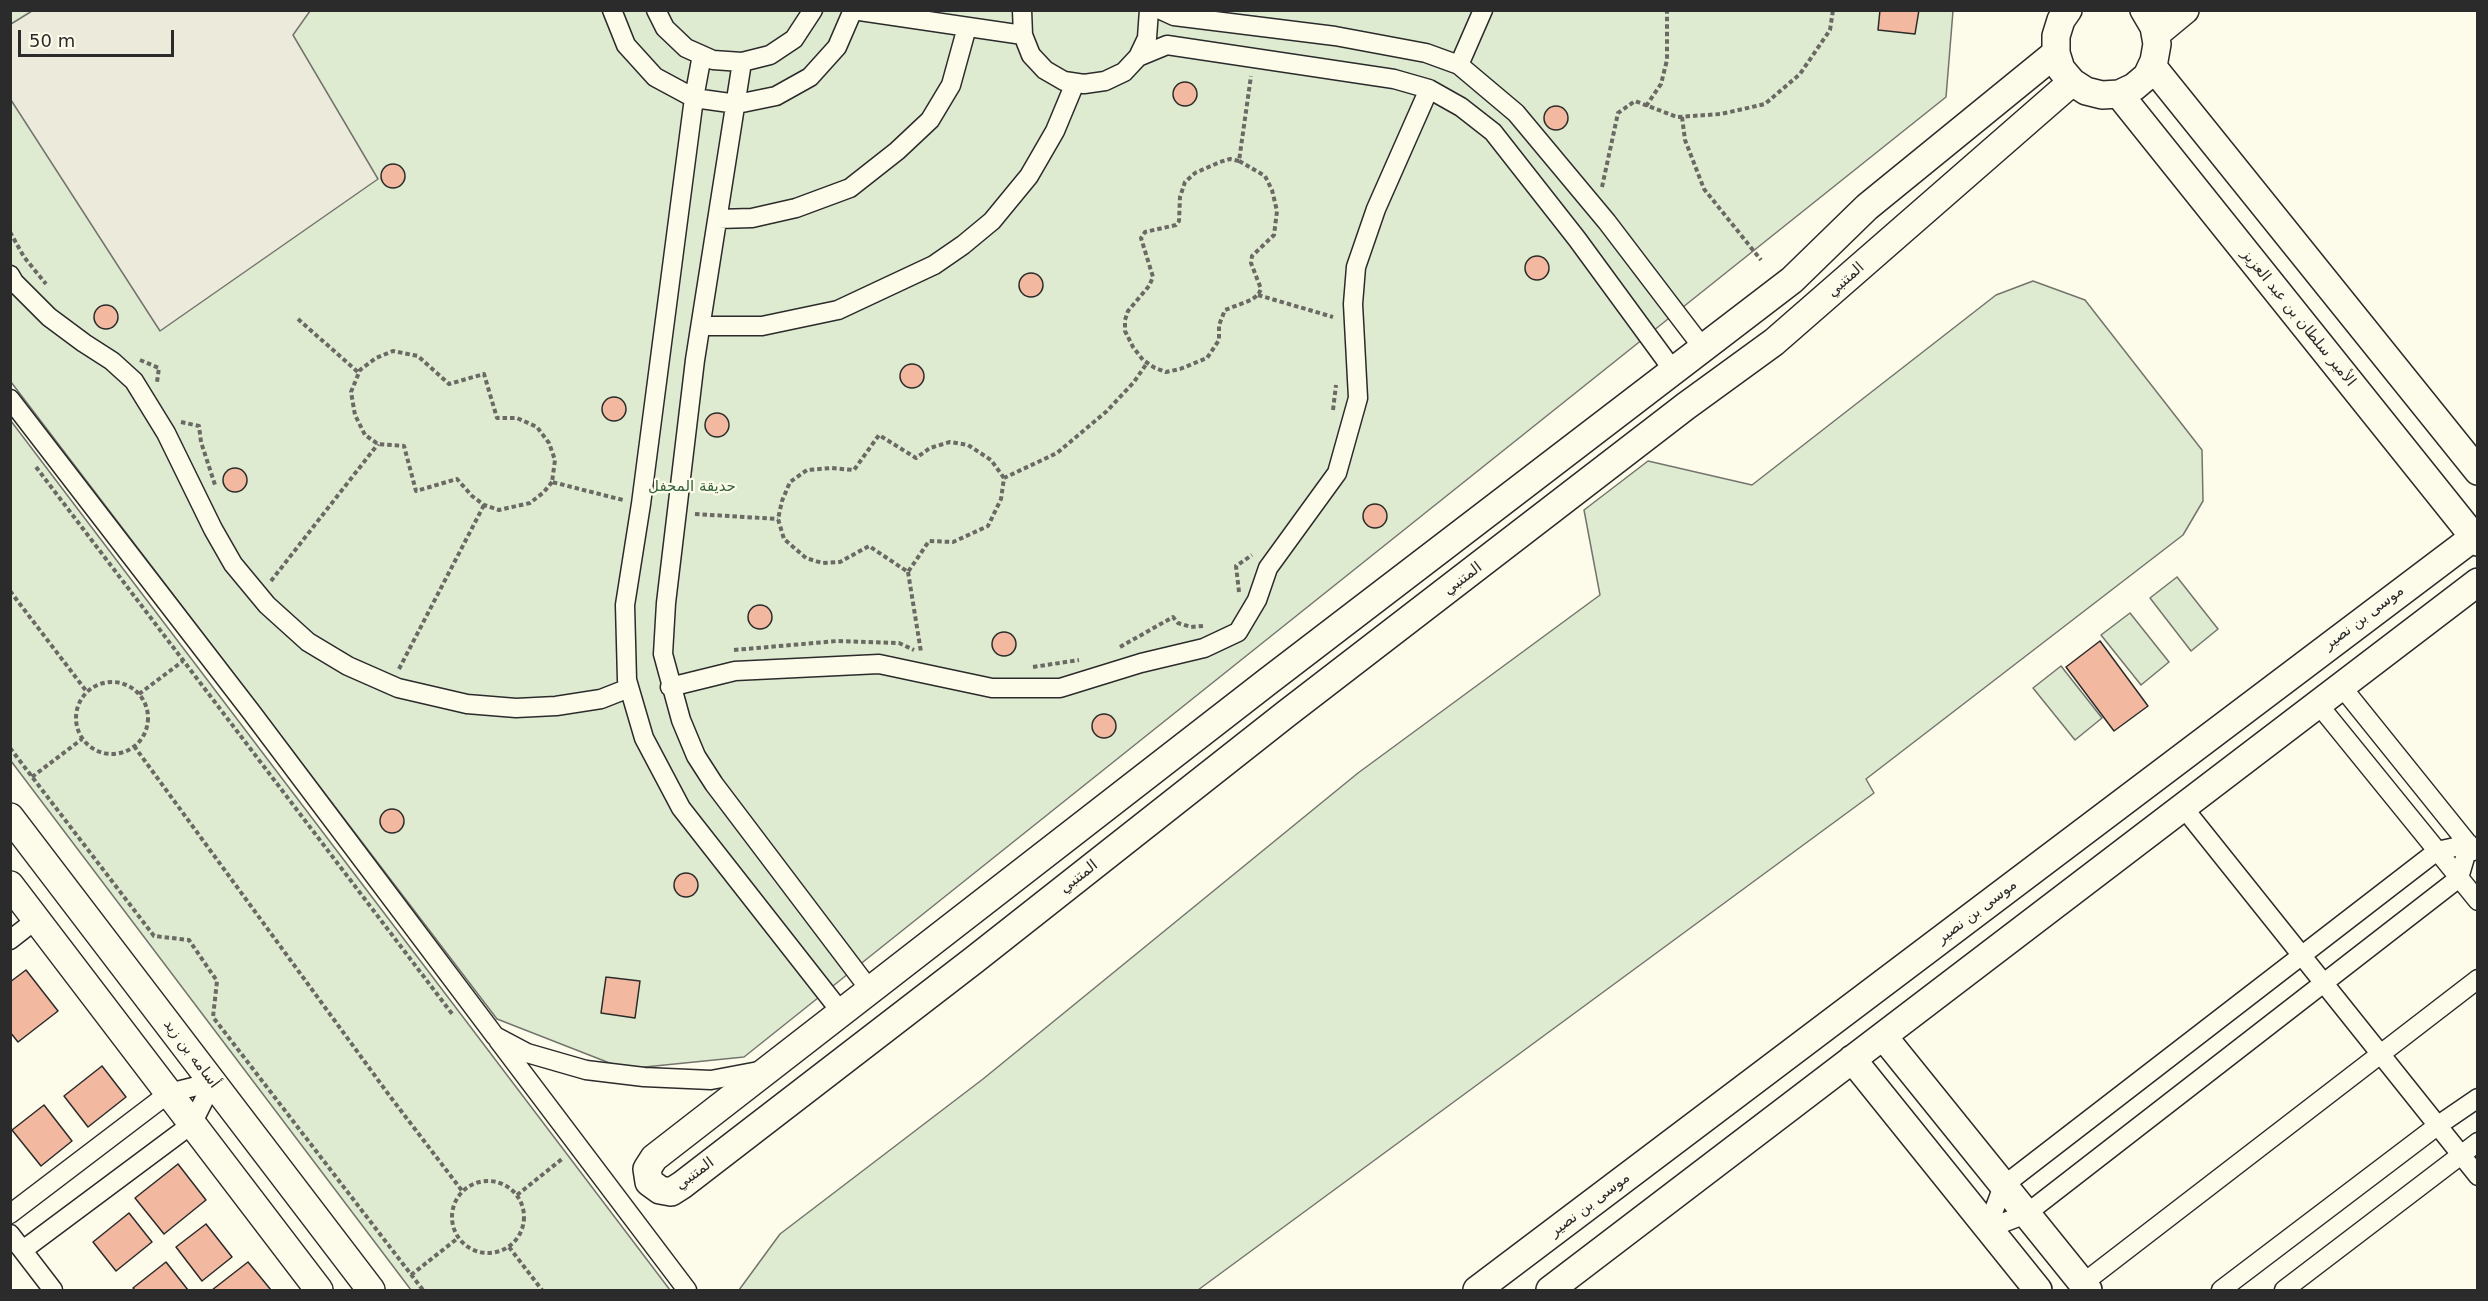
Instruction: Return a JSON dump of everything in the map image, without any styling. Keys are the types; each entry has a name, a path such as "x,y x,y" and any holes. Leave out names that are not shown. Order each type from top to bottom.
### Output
{"street":[{"path":"612,10 626,45 655,77 694,98 737,104 776,96 810,77 837,47 853,10 1023,36"},
{"path":"656,10 665,28 687,48 713,60 742,62 770,55 794,39 813,10"},
{"path":"1022,10 1023,36 1031,55 1045,70 1064,81 1084,84 1105,81 1124,72 1138,57 1147,38 1149,10"},
{"path":"1161,10 1174,16 1369,42 1426,53 1460,65 1516,113 1597,210 1702,348"},
{"path":"1460,65 1483,10"},
{"path":"2061,14 2056,36 2056,53 2061,69 2072,82 2086,91 2102,95 2119,94 2134,87 2146,76 2152,66 2157,44 2150,22 2185,10"},
{"path":"718,219 752,218 796,208 850,188 897,151 930,120 951,84 967,27"},
{"path":"1138,57 1167,45 1394,79 1429,89 1461,107 1493,132 1577,239 1673,370"},
{"name":"المتنبي","path":"2056,53 1868,207 1792,280 654,1158 647,1170 649,1182 660,1190 671,1192 682,1185 982,954 1296,707 1686,406 1774,342 2072,82"},
{"path":"702,55 694,98 641,504 625,605 629,688 644,738 681,808 841,1012"},
{"path":"742,62 701,326 666,603 663,654 670,687 696,756 714,784 870,990"},
{"path":"2152,66 2478,471"},
{"path":"701,326 762,326 838,310 934,265 992,221 1029,176 1055,130 1075,82"},
{"path":"670,687 735,671 879,664 992,688 1060,688 1141,663 1203,648 1238,632 1257,600 1268,568 1337,473 1358,398 1353,304 1356,267 1376,209 1429,89"},
{"name":"الأمير سلطان بن عبد العزيز","path":"2119,94 2476,537"},
{"path":"10,275 14,282 49,317 112,361 134,381 166,433 213,530 233,564 267,605 308,642 348,666 398,688 467,705 516,708 556,706 601,699 629,688"},
{"path":"10,399 260,723 687,1290"},
{"name":"موسى بن نصير","path":"1477,1290 2476,537"},
{"path":"1550,1290 2478,582"},
{"path":"2342,687 2473,849"},
{"path":"2318,704 2478,901"},
{"path":"2183,807 2478,1176"},
{"name":"أسامه بن زيد","path":"10,817 371,1290"},
{"path":"1987,1229 2003,1186 2437,851 2473,849"},
{"path":"1987,1229 2026,1214 2459,878 2473,849"},
{"path":"10,885 319,1290"},
{"path":"10,940 37,920"},
{"path":"1883,1036 2085,1287 2478,979"},
{"path":"495,1036 527,1053 586,1070 644,1077 711,1080 769,1069"},
{"path":"1852,1059 2038,1290"},
{"path":"10,1214 169,1093 213,1082"},
{"path":"23,1250 192,1124 213,1082"},
{"path":"2221,1290 2437,1126 2478,1098"},
{"path":"2284,1290 2478,1142"},
{"path":"10,1234 53,1290"}],"path":[{"path":"1646,106 1662,84 1667,60 1667,10"},
{"path":"1597,210 1618,113 1635,101 1677,117 1721,114 1765,104 1800,74 1830,30 1833,10"},
{"path":"1239,161 1253,58"},
{"path":"1682,117 1685,140 1704,189 1761,260"},
{"path":"1230,159 1239,161 1265,176 1276,201 1277,225 1274,235 1252,256 1251,263 1261,289 1258,295 1225,310 1219,325 1219,340 1207,358 1166,372 1147,363 1132,347 1125,331 1128,311 1149,286 1153,277 1141,238 1145,232 1176,225 1179,221 1180,197 1185,182 1195,173 1230,159"},
{"path":"10,232 24,257 51,290"},
{"path":"1258,295 1333,316"},
{"path":"1335,310 1333,316 1335,325"},
{"path":"298,320 359,373"},
{"path":"393,351 418,356 448,384 484,374 496,418 517,418 537,427 549,443 555,460 552,482 530,503 499,510 484,505 472,496 457,479 416,492 404,446 378,444 365,435 355,415 351,392 359,373 376,358 393,351"},
{"path":"132,356 159,368 159,393"},
{"path":"1004,478 1057,453 1107,411 1134,382 1147,363"},
{"path":"1331,420 1337,383"},
{"path":"174,420 199,426 201,442 218,493"},
{"path":"908,572 869,546 840,562 822,563 806,558 784,539 778,519 790,482 807,470 831,468 854,470 879,435 916,458 930,448 950,442 968,445 991,460 1004,478 1001,499 988,526 953,542 929,541 908,572 921,652"},
{"path":"271,581 378,444"},
{"path":"32,462 456,1020"},
{"path":"552,482 641,504"},
{"path":"399,670 484,505"},
{"path":"677,513 778,519"},
{"path":"1236,601 1239,595 1236,566 1251,557 1256,550"},
{"path":"266,575 278,588"},
{"path":"10,591 87,692"},
{"path":"1115,649 1173,617 1178,623 1191,627 1206,626"},
{"path":"730,651 837,641 899,642 928,654"},
{"path":"1023,668 1084,660"},
{"path":"139,694 183,661"},
{"path":"390,668 409,673"},
{"path":"114,681 125,684 139,694 147,710 148,722 145,734 135,746 116,754 104,754 92,749 82,739 77,730 75,718 77,706 87,692 102,683 114,681"},
{"path":"32,777 82,739"},
{"path":"135,746 389,1095 463,1192"},
{"path":"10,748 154,936 189,940 217,981 213,1017 423,1290"},
{"path":"517,1195 562,1158 567,1166"},
{"path":"490,1181 502,1184 517,1195 524,1210 525,1221 521,1233 509,1247 493,1254 480,1253 469,1248 458,1238 452,1217 454,1206 463,1192 479,1182 490,1181"},
{"path":"411,1275 458,1238"},
{"path":"509,1247 542,1290"}],"green space":[{"name":"حديقة المحفل","path":"11,11 1953,11 1946,97 744,1057 625,1069 497,1019 11,382"},
{"path":"2033,281 2085,300 2202,450 2203,501 2183,535 1866,779 1874,793 1198,1290 739,1290 780,1234 983,1079 1358,773 1600,595 1584,510 1648,461 1752,485 1996,295"},
{"path":"11,421 670,1290 411,1290 11,761"},
{"path":"2177,577 2218,629 2191,651 2150,598"},
{"path":"2130,613 2169,662 2141,685 2101,635"},
{"path":"2061,666 2102,718 2075,740 2033,688"}],"shaded area":[{"path":"32,11 310,11 293,35 378,179 160,331 11,100 11,24"}],"building":[{"path":"1880,10 1919,10 1915,34 1878,30"},
{"path":"1185,82 1194,85 1197,94 1194,103 1185,106 1176,103 1173,94 1176,85"},
{"path":"1556,106 1565,109 1568,118 1565,127 1556,130 1547,127 1544,118 1547,109"},
{"path":"393,164 402,167 405,176 402,185 393,188 384,185 381,176 384,167"},
{"path":"1537,256 1546,259 1549,268 1546,277 1537,280 1528,277 1525,268 1528,259"},
{"path":"1031,273 1040,276 1043,285 1040,294 1031,297 1022,294 1019,285 1022,276"},
{"path":"106,305 115,308 118,317 115,326 106,329 97,326 94,317 97,308"},
{"path":"912,364 921,367 924,376 921,385 912,388 903,385 900,376 903,367"},
{"path":"614,397 623,400 626,409 623,418 614,421 605,418 602,409 605,400"},
{"path":"717,413 726,416 729,425 726,434 717,437 708,434 705,425 708,416"},
{"path":"235,468 244,471 247,480 244,489 235,492 226,489 223,480 226,471"},
{"path":"1375,504 1384,507 1387,516 1384,525 1375,528 1366,525 1363,516 1366,507"},
{"path":"760,605 769,608 772,617 769,626 760,629 751,626 748,617 751,608"},
{"path":"1004,632 1013,635 1016,644 1013,653 1004,656 995,653 992,644 995,635"},
{"path":"2100,641 2148,706 2114,731 2066,667"},
{"path":"1104,714 1113,717 1116,726 1113,735 1104,738 1095,735 1092,726 1095,717"},
{"path":"392,809 401,812 404,821 401,830 392,833 383,830 380,821 383,812"},
{"path":"686,873 695,876 698,885 695,894 686,897 677,894 674,885 677,876"},
{"path":"26,970 58,1011 18,1042 10,1032 10,982"},
{"path":"606,977 640,981 635,1018 601,1013"},
{"path":"102,1066 126,1097 88,1127 64,1096"},
{"path":"44,1105 72,1141 41,1166 12,1130"},
{"path":"178,1164 206,1200 164,1234 135,1198"},
{"path":"129,1213 152,1242 116,1271 93,1242"},
{"path":"206,1224 232,1257 202,1281 176,1247"},
{"path":"166,1262 188,1290 135,1290 133,1288"},
{"path":"248,1262 271,1290 212,1290"}]}
